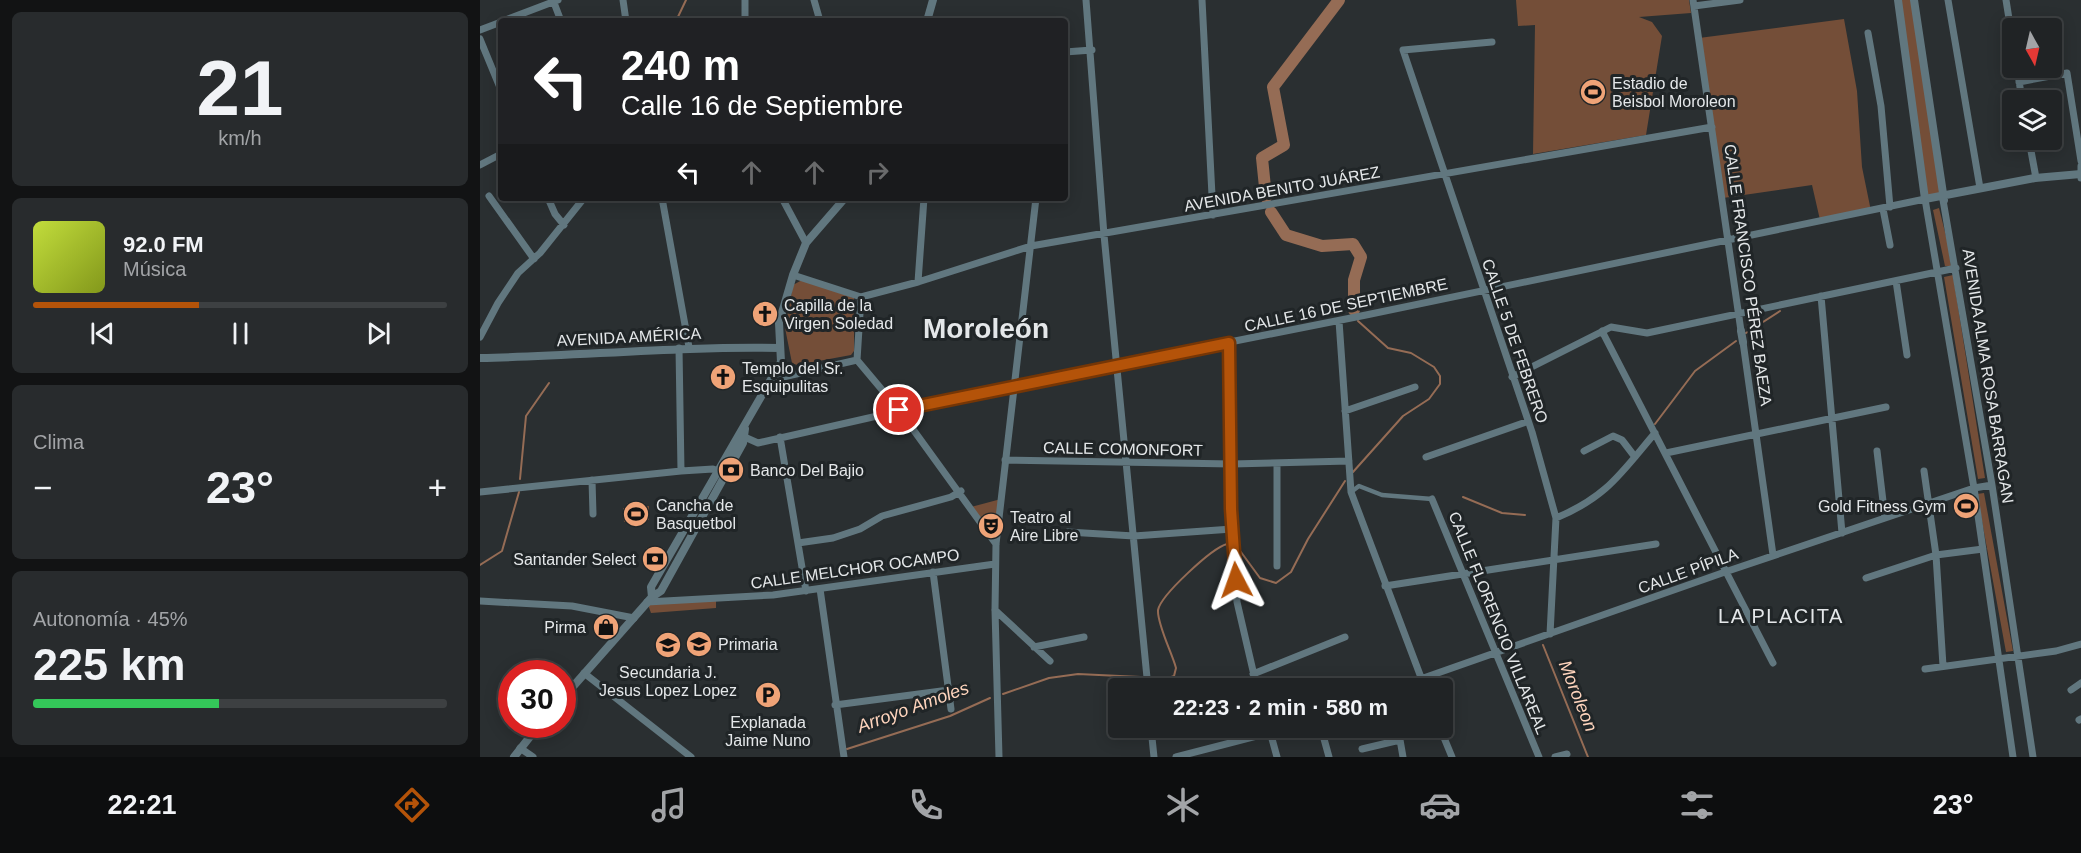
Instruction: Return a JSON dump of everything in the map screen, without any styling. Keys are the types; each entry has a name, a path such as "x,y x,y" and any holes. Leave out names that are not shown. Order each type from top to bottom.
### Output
{"street":[{"path":"510,18 555,0 560,18"},
{"path":"623,0 626,18"},
{"path":"745,0 746,18"},
{"path":"814,0 819,18"},
{"path":"928,18 933,0"},
{"path":"1086,0 1092,50 1104,235 1128,462 1147,678"},
{"path":"1202,0 1213,215"},
{"path":"1693,3 1740,0"},
{"name":"AVENIDA ALMA ROSA BARRAGAN","path":"1898,0 1936,272 1974,488 2013,757"},
{"name":"AVENIDA ALMA ROSA BARRAGAN","path":"1914,0 1943,198 1992,485 2033,757"},
{"path":"1948,0 1980,188"},
{"path":"2006,0 2009,18"},
{"name":"CALLE FRANCISCO PÉREZ BAEZA","path":"1693,3 1773,555"},
{"path":"480,30 498,23"},
{"path":"1868,33 1881,106 1890,246"},
{"path":"480,39 498,80"},
{"name":"CALLE 5 DE FEBRERO","path":"1492,42 1403,50 1446,173 1557,518 1550,634"},
{"path":"1068,52 1092,50"},
{"path":"2019,81 2067,73 2081,161"},
{"path":"2019,78 2020,90"},
{"name":"AVENIDA BENITO JUÁREZ","path":"861,297 918,282 1031,246 1712,127"},
{"path":"2031,150 2036,178"},
{"path":"480,165 498,155"},
{"path":"1943,198 1980,188 2081,172"},
{"path":"1925,199 1943,198 2081,172"},
{"path":"489,196 534,259"},
{"name":"CALLE 16 DE SEPTIEMBRE","path":"743,433 759,443 1014,385 1339,321 1925,199"},
{"path":"549,201 555,214 564,225"},
{"path":"480,337 498,303 518,273 534,259 582,201"},
{"path":"663,201 689,347"},
{"path":"784,201 806,243"},
{"path":"576,683 649,600 651,587 722,472 781,362 779,322 793,275 806,243 842,201"},
{"path":"918,282 924,201"},
{"path":"999,757 995,610 996,544 1036,201"},
{"path":"1512,377 1617,326 1635,333 1647,333 1956,268"},
{"path":"793,275 861,297 857,360 899,410 960,491 996,544"},
{"path":"1896,280 1907,355"},
{"path":"1821,296 1842,533"},
{"path":"1339,321 1351,489 1421,678"},
{"path":"1602,332 1773,663"},
{"path":"1229,343 1232,529 1237,602 1254,678"},
{"name":"AVENIDA AMÉRICA","path":"480,358 551,357 689,347 780,348"},
{"path":"679,348 681,471"},
{"path":"774,376 783,377 857,360"},
{"path":"1345,411 1415,387"},
{"path":"1666,453 1886,406"},
{"path":"1426,457 1526,422"},
{"path":"1557,518 1575,510 1607,490 1655,433"},
{"path":"1584,451 1613,436 1622,440 1635,457"},
{"path":"780,437 806,591"},
{"path":"1877,451 1885,519"},
{"name":"CALLE COMONFORT","path":"1005,460 1232,464 1349,461"},
{"path":"1276,464 1277,566"},
{"path":"480,492 681,471 722,472"},
{"path":"1924,471 1936,555 1943,666"},
{"path":"592,480 593,514"},
{"name":"CALLE PÍPILA","path":"1424,678 1773,555 1974,488 1992,485"},
{"path":"1351,489 1359,486 1382,495 1432,499"},
{"path":"798,543 851,532 882,516 951,497 960,491"},
{"name":"CALLE FLORENCIO VILLAREAL","path":"1432,499 1465,573 1539,757"},
{"path":"1068,532 1134,536 1232,529"},
{"path":"1385,586 1656,544"},
{"path":"1866,578 1936,555 1983,549"},
{"name":"CALLE MELCHOR OCAMPO","path":"649,600 806,591 995,564"},
{"path":"933,572 951,709"},
{"path":"820,589 843,756 833,757"},
{"path":"480,601 572,606 633,618"},
{"path":"995,610 1050,661"},
{"path":"1034,647 1084,637"},
{"path":"1253,674 1345,637"},
{"path":"1925,669 2018,654 2056,651 2081,644"},
{"path":"584,674 692,757"},
{"path":"2071,690 2081,683"},
{"path":"835,705 949,690"},
{"path":"514,757 528,738"},
{"path":"1152,738 1154,757"},
{"path":"1176,757 1242,738"},
{"path":"1272,738 1277,757"},
{"path":"1324,738 1329,757"},
{"path":"1444,738 1452,757"},
{"path":"1362,749 1400,740 1403,757"},
{"path":"520,748 533,757"},
{"path":"1555,757 1567,754"}],"shaded area":[{"name":"Estadio de Beisbol Moroleon","path":"1516,0 1689,0 1691,13 1639,17 1652,22 1662,36 1646,135 1533,154 1535,25 1518,26"},
{"path":"1898,0 1914,0 1942,196 1925,199"},
{"path":"1844,19 1857,91 1862,167 1871,211 1820,220 1812,185 1723,198 1699,38"},
{"path":"1939,208 1951,266 1945,266 1933,210"},
{"path":"1953,275 1985,478 1978,479 1944,277"},
{"path":"802,280 854,298 854,351 851,355 797,365 792,363 785,328 793,285"},
{"path":"1984,493 2013,651 2006,652 1977,494"},
{"path":"1001,499 996,544 971,507"},
{"name":"Cancha de Basquetbol","path":"649,506 649,520 624,522 623,508"},
{"path":"716,598 716,608 651,613 647,602"}],"waterway":[{"name":"Arroyo Amoles","path":"677,18 686,0"},
{"name":"Arroyo Amoles","path":"1266,197 1262,158 1284,145 1273,87 1339,0"},
{"name":"Arroyo Amoles","path":"1271,212 1286,235 1322,246 1353,244 1361,257 1354,280 1354,310"},
{"path":"1746,333 1780,311"},
{"name":"Arroyo Amoles","path":"1353,472 1403,416 1429,399 1440,384 1440,376 1434,367 1411,353 1388,348 1358,321"},
{"path":"1655,424 1695,371 1736,341"},
{"path":"520,479 526,416 549,383"},
{"name":"Arroyo Amoles","path":"1238,548 1260,578 1276,583 1291,572 1308,539 1345,481"},
{"path":"480,565 502,551 519,492"},
{"path":"1463,497 1502,513 1525,515"},
{"name":"Arroyo Amoles","path":"1169,678 1174,676 1176,668 1158,616 1161,603 1188,573 1210,554 1227,544"},
{"name":"Moroleon","path":"1543,645 1588,757"},
{"name":"Arroyo Amoles","path":"1003,694 1049,678 1078,674 1141,677"},
{"name":"Arroyo Amoles","path":"847,749 950,716 990,698"}],"place":[{"name":"Estadio de Beisbol Moroleon","path":"1593,92"},
{"name":"Capilla de la Virgen Soledad","path":"765,314"},
{"name":"Templo del Sr. Esquipulitas","path":"723,377"},
{"name":"Banco Del Bajio","path":"731,470"},
{"name":"Gold Fitness Gym","path":"1966,506"},
{"name":"Cancha de Basquetbol","path":"636,514"},
{"name":"Teatro al Aire Libre","path":"991,526"},
{"name":"Santander Select","path":"655,559"},
{"name":"Pirma","path":"606,627"},
{"name":"Primaria","path":"699,644"},
{"name":"Secundaria J. Jesus Lopez Lopez","path":"668,645"},
{"name":"Explanada Jaime Nuno","path":"768,695"}],"district":[{"name":"Moroleón","path":"986,328"},
{"name":"LA PLACITA","path":"1781,616"}],"route":[{"path":"899,410 1229,343 1231,509 1236,580"}]}
